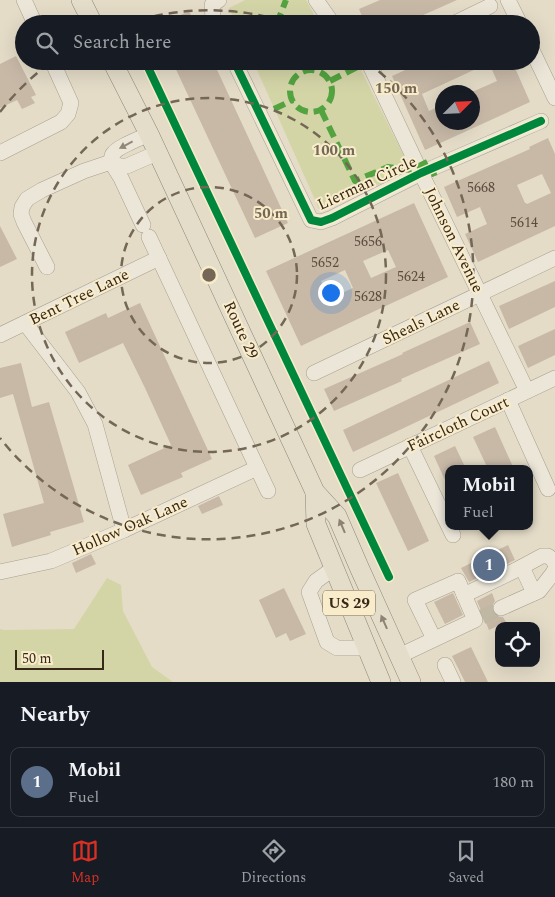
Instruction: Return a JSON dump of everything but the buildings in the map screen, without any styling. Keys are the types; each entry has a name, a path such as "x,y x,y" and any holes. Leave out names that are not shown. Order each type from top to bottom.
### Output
{"main road":[{"path":"81,0 88,15"},
{"name":"Route 29","path":"116,70 158,153 315,492 337,516 411,682"},
{"name":"Route 29","path":"315,492 316,524 381,682"}],"street":[{"path":"24,0 31,15"},
{"path":"213,15 212,5 219,0"},
{"path":"316,0 327,15"},
{"path":"508,0 516,15"},
{"path":"472,15 490,6"},
{"path":"540,67 555,98"},
{"path":"0,153 61,122 68,114 71,102 56,70"},
{"name":"Lierman Circle","path":"238,70 311,220 321,222 421,174 541,121"},
{"name":"Johnson Avenue","path":"375,70 421,174 527,392"},
{"path":"148,134 116,150 111,162 121,178 268,491"},
{"path":"47,267 21,214 22,207 27,199 84,171 111,162 125,167 158,153"},
{"name":"Bent Tree Lane","path":"0,335 159,258"},
{"name":"Sheals Lane","path":"314,373 555,258"},
{"path":"25,323 78,392 96,424 124,530"},
{"name":"Faircloth Court","path":"360,470 555,378"},
{"path":"508,400 548,490"},
{"path":"410,446 445,518"},
{"name":"Hollow Oak Lane","path":"0,572 51,561 124,530 257,468"},
{"path":"451,530 453,535"},
{"path":"464,595 542,556 548,556 555,564"},
{"path":"334,568 316,581 309,592 327,642 337,648 367,648"},
{"path":"519,569 534,593"},
{"path":"501,608 539,591 554,573 555,569"},
{"path":"399,656 434,640 479,618 464,595 458,581 415,600 434,640"},
{"path":"445,665 453,682"}],"green space":[{"path":"245,0 306,0 314,15 232,15 229,8"},
{"path":"257,70 361,70 411,170 320,211"},
{"path":"107,578 121,585 123,611 152,667 173,682 0,682 0,629 74,629"}],"tunnel":[{"path":"482,617 501,608"}],"marked path":[{"path":"280,15 286,0"},
{"path":"311,70 326,76 332,91 326,106 311,112 296,106 290,91 296,76 311,70"},
{"path":"330,81 351,70"},
{"path":"274,109 293,100"},
{"path":"321,110 355,181 388,167 411,170 429,161 436,180"}],"cycle path":[{"path":"149,70 389,577"},
{"path":"238,70 311,220 321,222 421,173 541,121"}],"place":[{"name":"Mobil","path":"489,565"}]}
